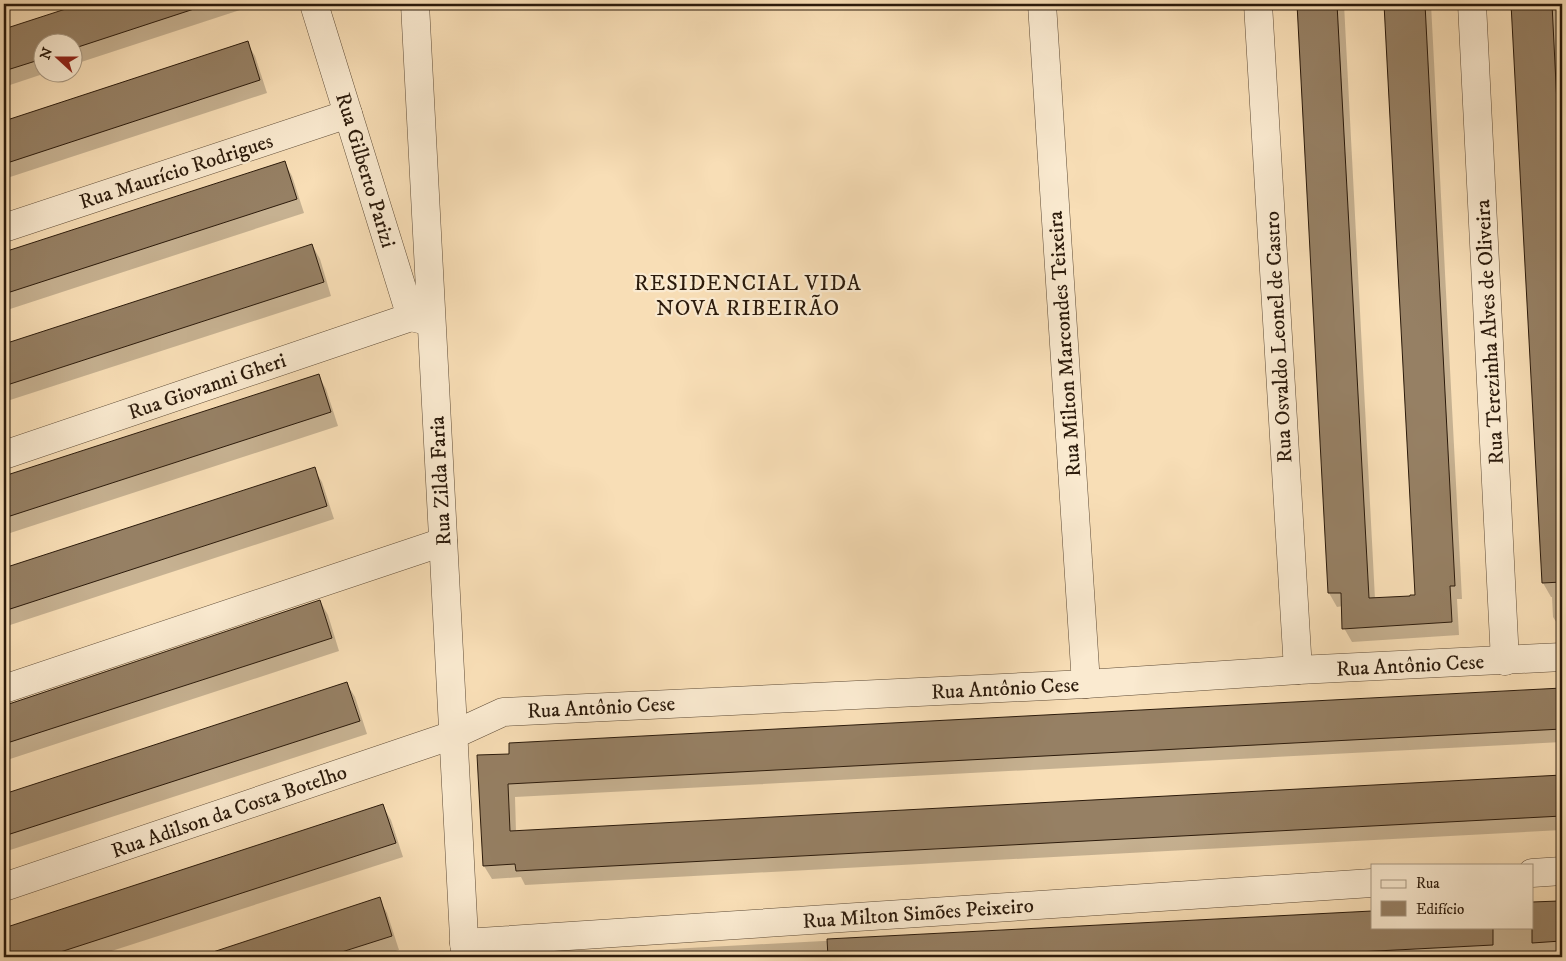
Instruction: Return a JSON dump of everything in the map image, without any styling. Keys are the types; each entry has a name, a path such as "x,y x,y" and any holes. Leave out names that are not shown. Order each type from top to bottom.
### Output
{"street":[{"name":"Rua Gilberto Parizi","path":"314,4 348,114 421,319"},
{"name":"Rua Zilda Faria","path":"415,4 421,319 443,542 465,950"},
{"name":"Rua Milton Marcondes Teixeira","path":"1042,4 1086,684"},
{"name":"Rua Osvaldo Leonel de Castro","path":"1258,4 1298,670"},
{"name":"Rua Terezinha Alves de Oliveira","path":"1472,4 1505,661"},
{"name":"Rua Maurício Rodrigues","path":"4,228 348,114"},
{"name":"Rua Giovanni Gheri","path":"4,455 421,319"},
{"path":"4,689 443,542"},
{"name":"Rua Antônio Cese","path":"453,735 503,712 1086,684 1298,670 1562,657"},
{"name":"Rua Adilson da Costa Botelho","path":"4,887 453,735"},
{"path":"1534,873 1562,871"},
{"name":"Rua Milton Simões Peixeiro","path":"465,950 1371,883"}],"building":[{"path":"81,4 196,4 197,8 82,46 82,32 32,32 32,62 4,71 4,29"},
{"path":"1297,4 1337,4 1369,598 1415,595 1384,4 1425,4 1455,586 1450,586 1452,622 1342,629 1341,593 1328,593"},
{"path":"1511,4 1552,4 1562,204 1562,582 1542,583"},
{"path":"248,41 260,80 4,164 4,121"},
{"path":"285,161 297,199 4,294 4,252"},
{"path":"312,244 324,282 4,386 4,344"},
{"path":"319,374 331,412 4,518 4,476"},
{"path":"315,467 327,506 4,611 4,568"},
{"path":"320,600 332,638 4,744 4,704 9,704"},
{"path":"347,682 360,721 4,836 4,794"},
{"path":"1562,688 1562,729 508,784 510,831 1562,775 1562,816 516,871 515,864 483,866 477,755 509,754 509,743"},
{"path":"383,804 396,843 45,957 4,957 4,928"},
{"path":"380,897 392,936 326,957 211,957 210,953"},
{"path":"1559,901 1561,941 1532,943 1534,902"},
{"path":"1371,911 1371,928 1493,928 1493,945 1260,957 828,957 827,939"}],"district":[{"name":"RESIDENCIAL VIDA NOVA RIBEIRÃO","path":"748,294"}]}
